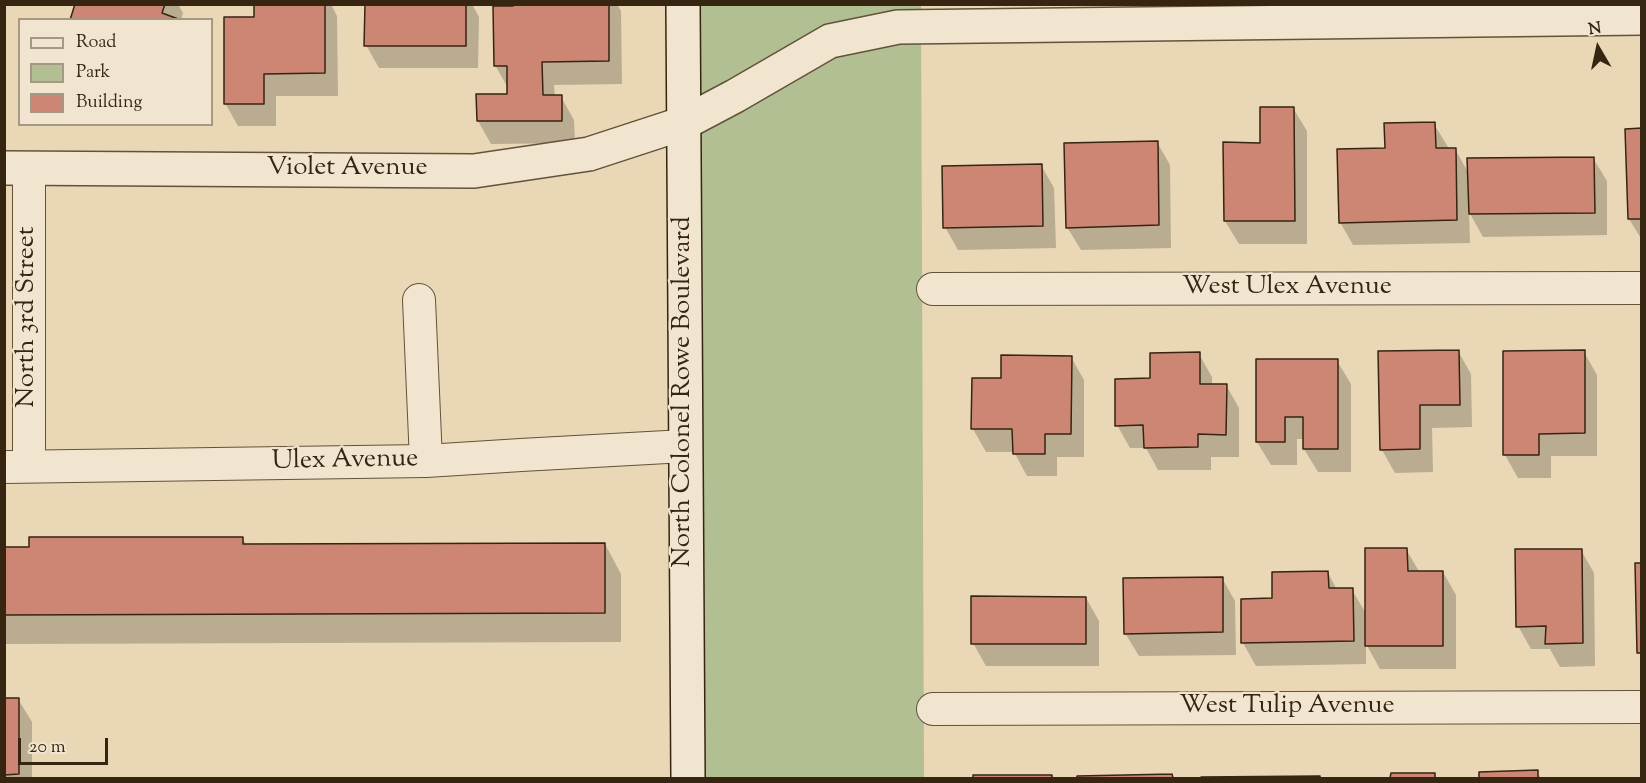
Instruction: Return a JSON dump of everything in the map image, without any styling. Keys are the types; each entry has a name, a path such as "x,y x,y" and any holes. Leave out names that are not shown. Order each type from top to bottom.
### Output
{"street":[{"name":"North Colonel Rowe Boulevard","path":"684,4 688,778"},
{"name":"Violet Avenue","path":"17,168 474,171 589,154 684,123 830,41 898,27 1641,18"},
{"name":"North 3rd Street","path":"17,168 17,466"},
{"name":"West Ulex Avenue","path":"933,289 1641,288"},
{"path":"419,300 426,462"},
{"name":"Ulex Avenue","path":"17,466 426,462 685,446"},
{"name":"West Tulip Avenue","path":"933,709 1641,707"}],"green space":[{"path":"692,5 921,5 924,778 694,778"}],"building":[{"path":"75,4 165,4 162,13 176,18 71,18"},
{"path":"254,4 325,4 325,73 264,74 264,104 224,104 224,17 254,17"},
{"path":"365,4 466,4 466,46 364,46"},
{"path":"513,4 609,4 609,61 542,62 543,95 562,95 562,121 477,121 476,94 507,94 507,66 494,66 493,6 513,6"},
{"path":"1260,107 1294,107 1295,221 1224,221 1223,142 1260,143"},
{"path":"1435,122 1436,148 1456,148 1457,220 1339,223 1337,149 1385,148 1384,123"},
{"path":"1642,128 1642,219 1628,219 1625,129"},
{"path":"1158,141 1159,225 1066,228 1064,143"},
{"path":"1594,157 1595,213 1469,214 1467,158"},
{"path":"1042,164 1043,226 943,228 942,166"},
{"path":"1459,350 1460,405 1420,405 1420,449 1380,450 1378,351"},
{"path":"1585,350 1585,433 1539,434 1539,455 1503,455 1503,351"},
{"path":"1200,352 1200,384 1227,384 1226,435 1198,434 1198,447 1144,448 1143,425 1115,426 1115,379 1150,378 1150,353"},
{"path":"1001,355 1072,356 1071,434 1045,434 1045,454 1013,454 1012,429 971,429 972,378 1001,378"},
{"path":"1256,359 1338,359 1338,449 1303,449 1303,417 1285,417 1285,442 1256,442"},
{"path":"29,537 243,537 243,544 605,543 605,613 4,615 4,547 29,547"},
{"path":"1365,548 1407,548 1408,571 1443,571 1443,646 1365,646"},
{"path":"1515,549 1582,549 1583,643 1545,644 1546,626 1516,627"},
{"path":"1635,563 1642,563 1642,653 1637,653"},
{"path":"1328,571 1329,588 1353,588 1354,641 1241,643 1241,599 1272,598 1272,572"},
{"path":"1223,577 1223,632 1124,634 1123,578"},
{"path":"971,596 1086,597 1086,644 971,644"},
{"path":"4,698 19,698 19,774 4,775"},
{"path":"1538,770 1538,778 1479,778 1479,772"},
{"path":"1391,773 1435,773 1435,778 1390,778"},
{"path":"1172,774 1173,778 1077,778 1077,776"},
{"path":"973,775 1052,775 1052,778 973,778"},
{"path":"1320,776 1320,778 1201,778 1201,777"}]}
